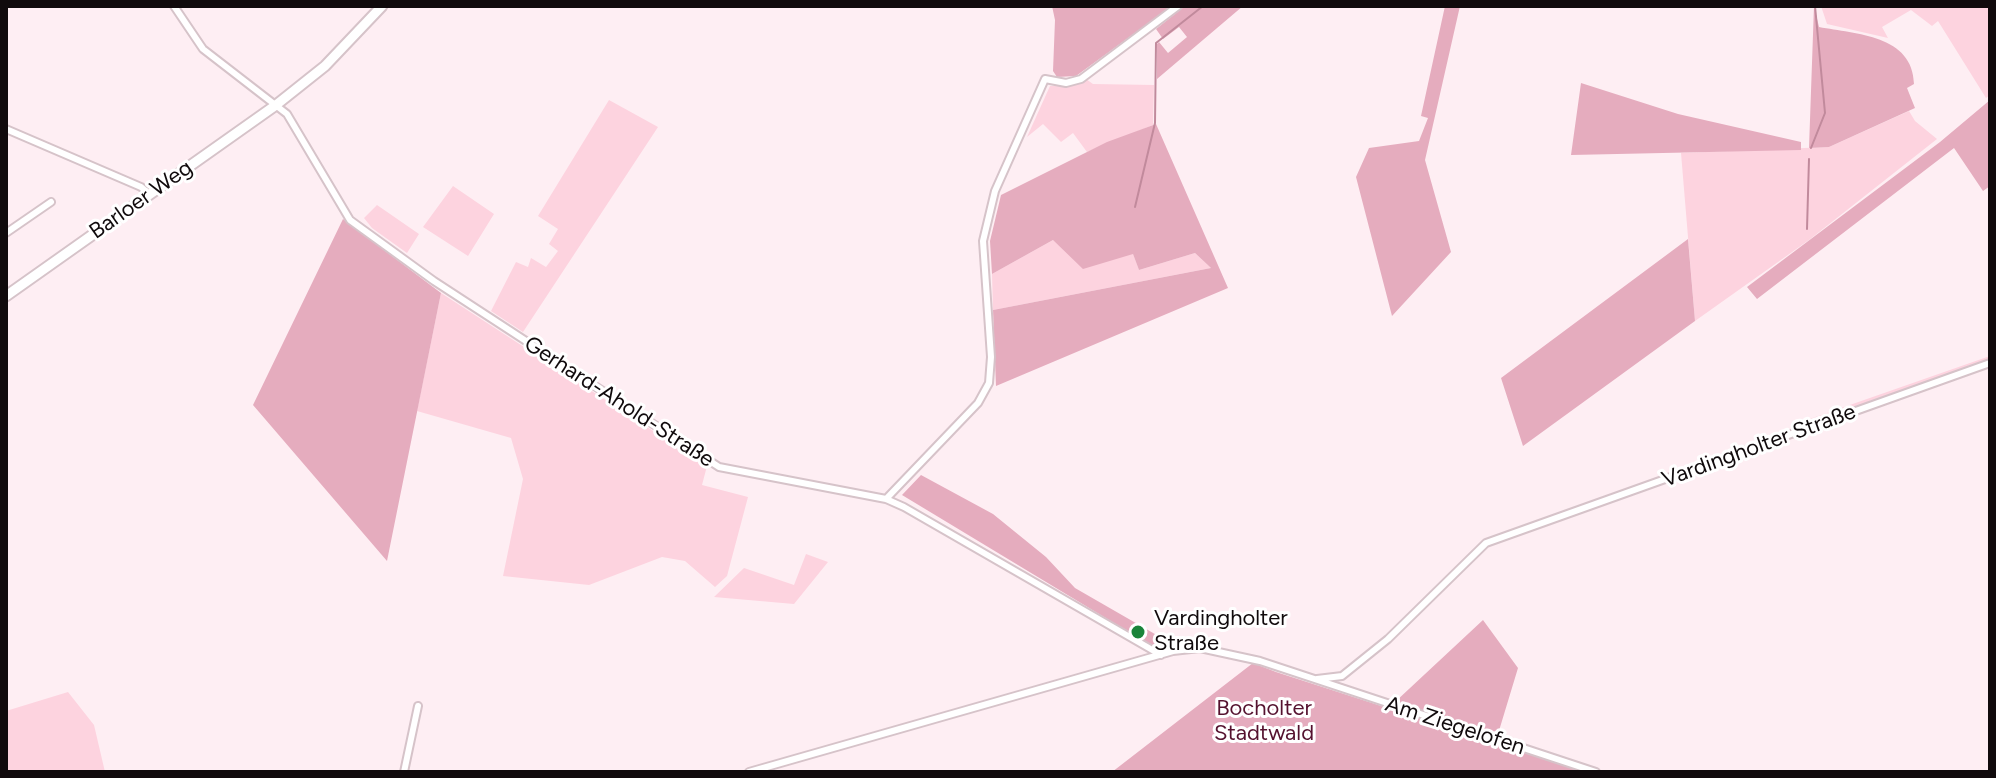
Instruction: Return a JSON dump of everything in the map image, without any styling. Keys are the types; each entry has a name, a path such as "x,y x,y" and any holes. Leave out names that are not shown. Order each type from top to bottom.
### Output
{"street":[{"path":"174,6 203,49 276,105"},
{"name":"Barloer Weg","path":"6,296 276,105 325,66 382,6"},
{"path":"886,499 978,403 989,383 991,357 983,241 995,191 1045,79 1066,83 1081,79 1178,6"},
{"name":"Gerhard-Ahold-Straße","path":"276,105 287,114 350,220 434,281 663,433 719,467 886,499 1161,655"},
{"path":"6,129 141,187 149,194"},
{"path":"6,233 51,202"},
{"name":"Vardingholter Straße","path":"1342,676 1388,639 1486,543 1990,363"},
{"path":"749,772 1194,648 1228,652 1313,680 1342,676"},
{"path":"1341,689 1339,682 1342,676"},
{"name":"Am Ziegelofen","path":"1313,680 1596,772"},
{"path":"404,772 418,706"}],"shaded area":[{"path":"1821,6 1990,6 1990,95 1986,98 1938,21 1932,26 1911,10 1882,27 1888,38 1827,24"},
{"path":"1086,79 1093,84 1154,85 1153,125 1087,152 1073,133 1061,142 1043,124 1027,137 1050,86 1072,86"},
{"path":"609,100 658,127 523,332 491,311 516,262 528,267 531,258 546,267 558,251 549,244 558,229 538,216"},
{"path":"1909,111 1915,121 1937,139 1809,240 1695,321 1681,153 1829,147"},
{"path":"453,186 494,214 468,256 423,227"},
{"path":"377,205 419,234 407,253 372,228 364,218"},
{"path":"1053,240 1133,254 1139,270 1195,253 1211,268 993,310 992,274"},
{"path":"441,293 707,466 702,485 748,497 727,576 715,587 685,561 662,557 589,585 503,576 523,479 511,438 417,411"},
{"path":"1990,356 1990,360 1805,425 1804,421"},
{"path":"806,554 828,562 794,604 714,597 744,568 794,585"},
{"path":"68,692 94,725 105,772 6,772 6,711"}],"green space":[{"path":"1052,6 1172,6 1076,76 1057,77 1053,71 1055,20"},
{"path":"1185,6 1243,6 1157,79 1157,44 1159,42 1168,53 1187,37 1179,27 1163,39 1156,29"},
{"path":"1445,6 1460,6 1425,160 1451,252 1392,316 1356,177 1369,148 1419,141 1428,118 1421,116"},
{"path":"1814,6 1819,27 1865,35 1893,46 1904,55 1911,68 1914,84 1907,88 1915,108 1829,147 1809,148"},
{"path":"1581,83 1678,114 1801,142 1801,150 1571,155"},
{"path":"1990,100 1990,186 1983,191 1954,148 1757,299 1747,287 1940,142"},
{"path":"1156,124 1228,288 996,386 993,310 1211,268 1195,253 1139,270 1133,254 1083,269 1053,240 992,274 990,241 1001,195 1107,142"},
{"path":"343,219 441,293 387,561 253,405"},
{"path":"1688,239 1695,321 1523,446 1501,378"},
{"path":"921,475 993,514 1046,557 1075,588 1167,641 1165,647 1157,649 902,495"},
{"path":"1483,620 1518,668 1498,734 1395,702"},
{"name":"Bocholter Stadtwald","path":"1253,663 1276,672 1586,772 1112,772"}],"waterway":[{"path":"1135,207 1155,123 1156,43 1203,6"},
{"path":"1811,148 1825,113 1815,6"},
{"path":"1807,229 1809,159"}],"place":[{"name":"Vardingholter Straße","path":"1138,632"}]}
